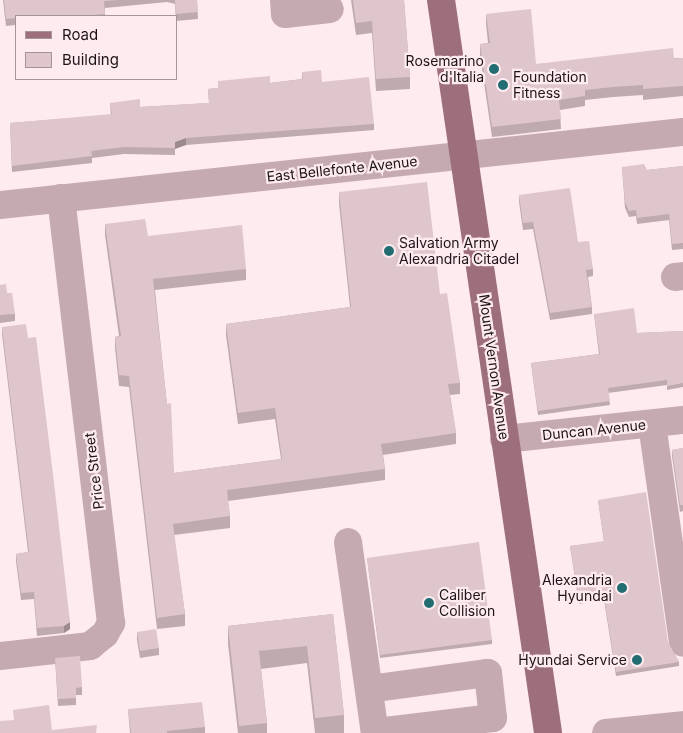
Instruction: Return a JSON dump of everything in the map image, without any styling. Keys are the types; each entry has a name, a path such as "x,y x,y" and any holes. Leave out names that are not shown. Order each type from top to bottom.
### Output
{"main road":[{"name":"Mount Vernon Avenue","path":"442,0 548,733"}],"street":[{"path":"284,0 285,14 330,9"},
{"name":"East Bellefonte Avenue","path":"0,205 683,132"},
{"name":"Price Street","path":"0,656 86,647 100,640 111,617 62,198"},
{"name":"Duncan Avenue","path":"504,439 683,420"},
{"path":"652,424 677,558 683,643"},
{"path":"348,542 375,732 493,718 488,674 369,689"},
{"path":"606,733 683,725"}],"building":[{"path":"4,0 120,0 104,1 105,14 15,15 15,18 6,19"},
{"path":"175,0 197,0 198,12 176,14"},
{"path":"353,0 404,0 410,77 376,79 372,21 356,23"},
{"path":"531,9 536,64 673,48 674,59 683,58 683,86 643,89 643,85 585,90 585,96 559,100 561,119 492,127 480,44 490,43 486,14"},
{"path":"321,70 322,82 369,77 374,124 186,138 175,142 175,148 124,147 91,151 92,156 12,166 10,123 112,114 110,103 140,99 140,107 209,103 208,89 218,88 218,81 270,76 270,83 303,79 302,72"},
{"path":"644,164 647,170 683,166 683,243 672,244 669,214 637,218 636,210 629,211 625,202 622,167"},
{"path":"427,182 440,294 447,293 460,383 448,384 456,433 381,444 385,469 227,490 230,516 173,524 185,614 157,618 129,376 119,375 115,337 121,336 105,224 145,219 148,236 242,225 246,269 153,279 167,404 171,403 174,473 282,459 275,408 238,413 226,324 351,307 339,192"},
{"path":"570,188 578,242 589,241 593,269 586,270 592,307 550,313 533,222 523,223 519,195"},
{"path":"6,284 7,293 12,293 15,314 0,315 0,285"},
{"path":"634,308 637,333 683,331 683,383 667,386 667,380 608,388 610,401 538,411 531,363 600,354 594,314"},
{"path":"26,324 28,338 36,337 70,622 64,626 37,628 34,592 21,593 16,554 29,552 2,327"},
{"path":"683,448 683,505 680,505 672,450"},
{"name":"Alexandria Hyundai","path":"646,492 668,642 679,662 616,672 604,597 579,600 570,546 604,541 598,500"},
{"name":"Caliber Collision","path":"479,542 492,640 380,655 367,558"},
{"path":"333,614 344,715 315,718 307,646 259,651 267,723 239,726 228,626"},
{"path":"156,629 159,648 140,651 137,632"},
{"path":"80,656 82,687 76,688 76,698 58,699 55,658"},
{"path":"202,702 205,727 167,731 167,733 131,733 128,709"},
{"path":"49,705 52,730 97,725 96,733 0,733 0,721 14,720 13,710"}],"place":[{"name":"Rosemarino d'Italia","path":"494,69"},
{"name":"Foundation Fitness","path":"503,85"},
{"name":"Salvation Army Alexandria Citadel","path":"389,251"},
{"name":"Alexandria Hyundai","path":"622,588"},
{"name":"Caliber Collision","path":"429,603"},
{"name":"Hyundai Service","path":"637,660"}]}
